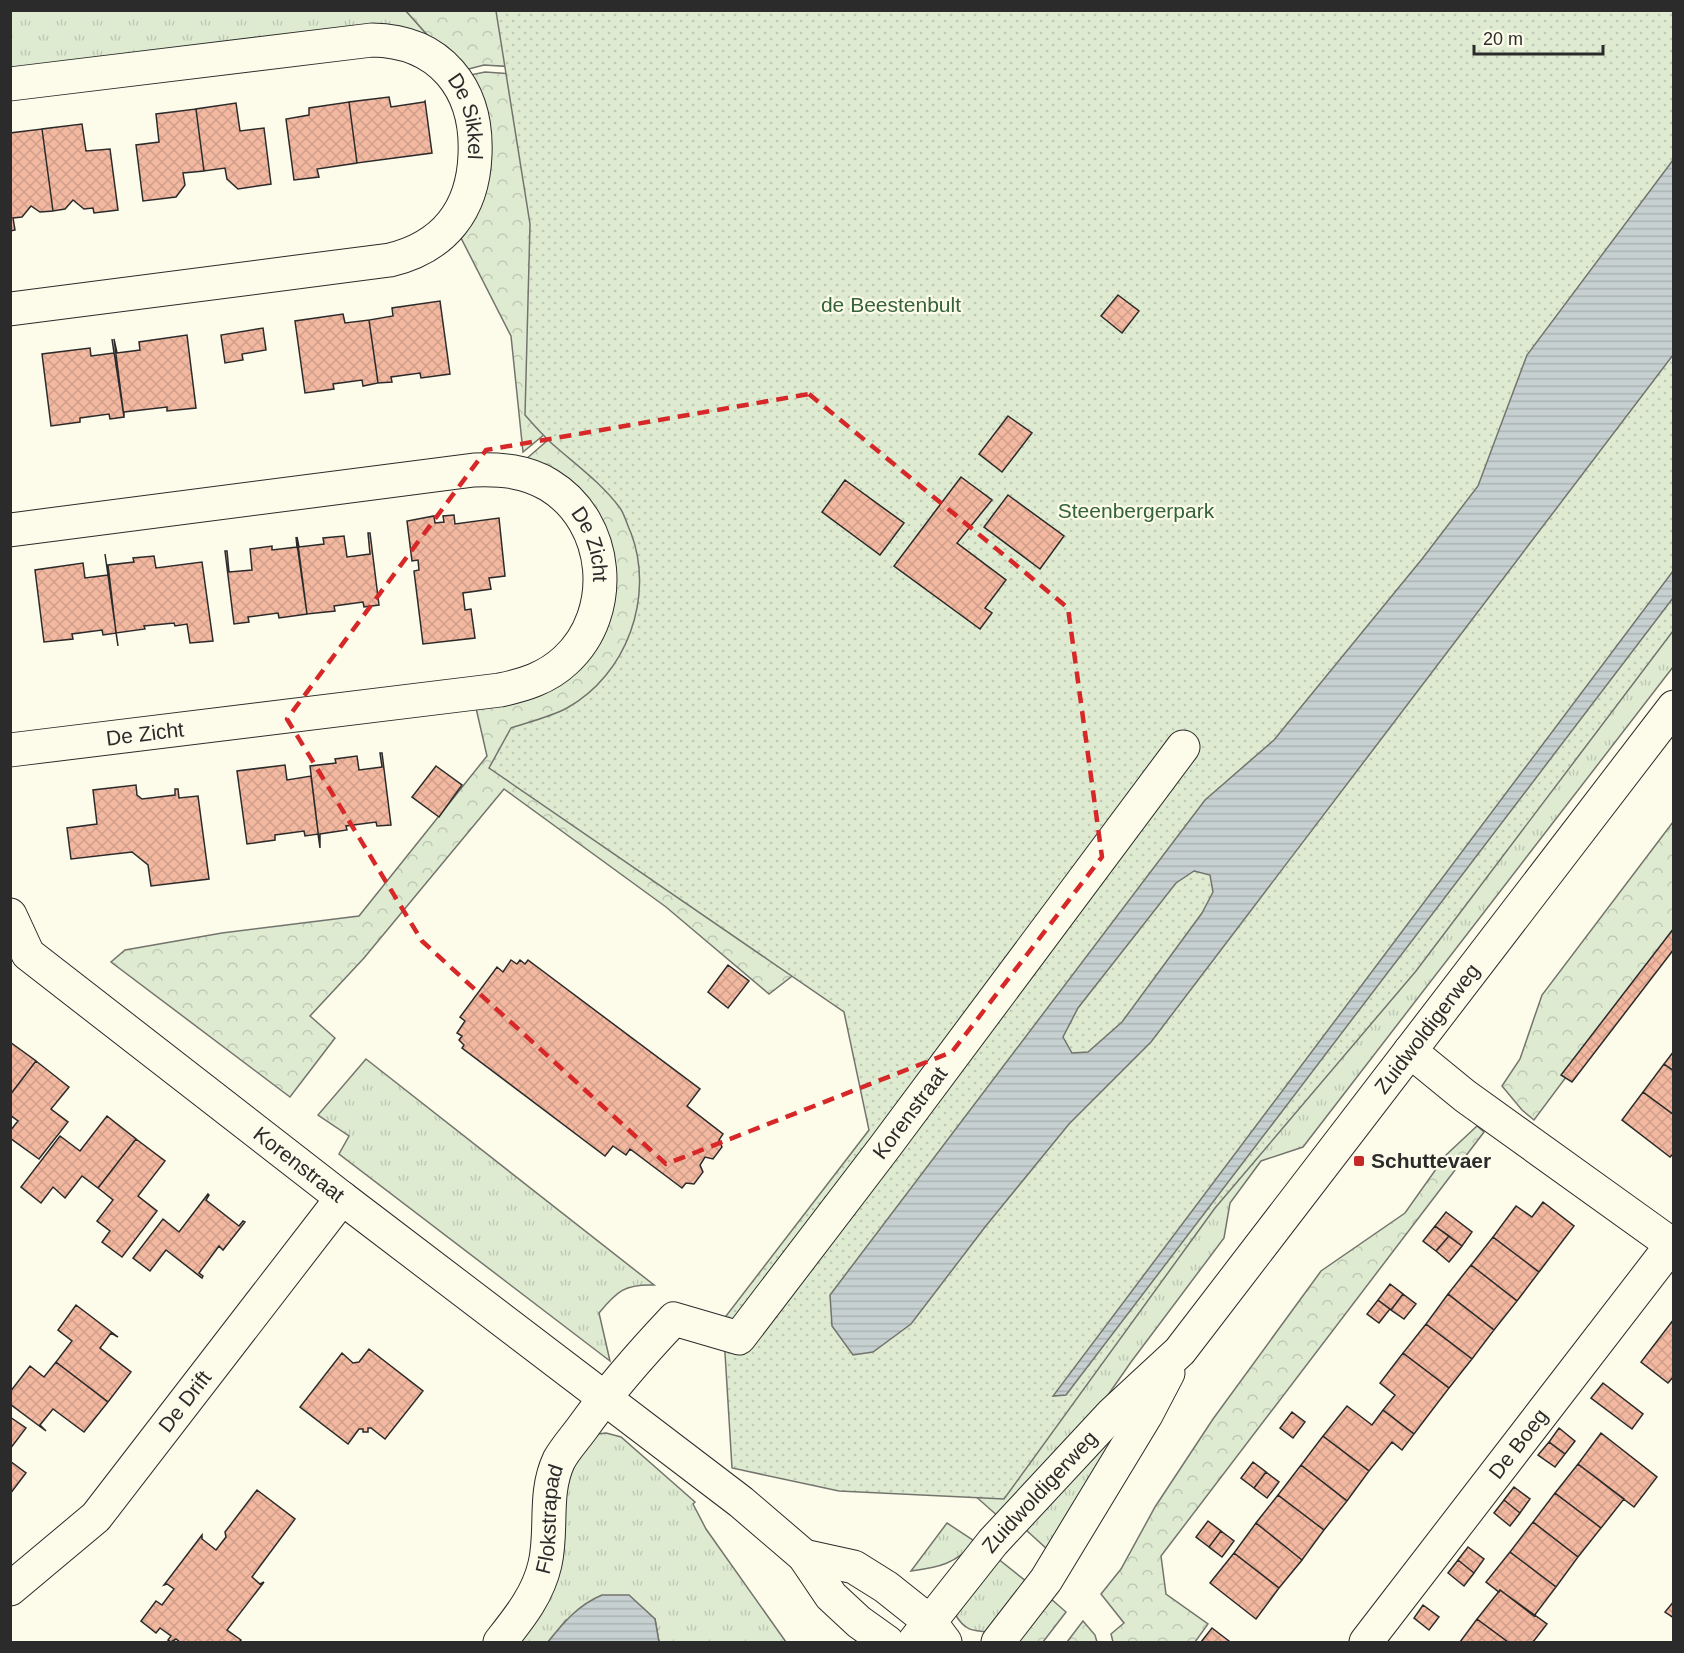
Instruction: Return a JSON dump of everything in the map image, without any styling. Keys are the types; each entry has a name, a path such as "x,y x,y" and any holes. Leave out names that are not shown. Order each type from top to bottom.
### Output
{"street":[{"name":"De Sikkel","path":"10,84 372,40 391,40 427,53 443,64 456,78 471,112 476,144 471,189 461,210 438,238 408,256 10,309"},
{"name":"De Zicht","path":"10,531 474,470 501,469 534,478 550,486 570,503 586,524 597,548 601,572 600,597 593,620 582,642 566,661 546,675 524,685 10,750"},
{"name":"Zuidwoldigerweg","path":"998,1642 1046,1580 1146,1415 1180,1351 1674,707"},
{"name":"Korenstraat","path":"603,1398 674,1319 740,1338 1183,747"},
{"name":"Korenstraat","path":"10,915 28,954 342,1198 741,1502 804,1556 831,1596 859,1622 887,1642"},
{"path":"1410,1051 1465,1096 1673,1244"},
{"name":"De Drift","path":"10,1590 96,1517 342,1198"},
{"name":"De Boeg","path":"1366,1642 1673,1244"},
{"name":"Zuidwoldigerweg","path":"930,1636 993,1542 1113,1413 1180,1351"},
{"name":"Flokstrapad","path":"500,1642 525,1611 542,1574 545,1563 551,1485 559,1460 603,1398"},
{"name":"Korenstraat","path":"804,1556 854,1567 886,1587 930,1636"}],"highlighted area":[{"path":"809,394 1068,608 1102,857 952,1052 666,1164 422,941 287,719 486,450"}],"green space":[{"path":"10,11 406,11 431,39 11,74"},
{"path":"406,11 759,11 532,68 484,65 465,70 431,39"},
{"name":"Steenbergerpark","path":"496,11 1673,11 1673,631 1416,971 1215,1208 1004,1499 839,1491 732,1468 723,1320 869,1130 844,1012 489,768 511,728 567,708 588,694 606,676 620,655 630,632 637,607 640,582 638,557 620,508 598,483 540,432 525,415 530,224"},
{"path":"485,72 531,75 551,429 523,452 511,336 460,236 470,75"},
{"path":"555,434 606,456 818,956 769,994 666,907 504,789 364,958 310,1016 335,1038 290,1097 111,962 125,950 222,933 359,916 487,756 476,708 528,697 614,586 525,460"},
{"path":"1673,468 1673,667 1303,1147 1261,1161 1230,1203 1224,1238 1131,1362 1085,1428 1000,1518 964,1486"},
{"path":"1673,822 1673,934 1534,1120 1522,1110 1502,1086 1520,1059 1542,995"},
{"path":"366,1059 654,1285 622,1290 599,1313 610,1361 339,1154 349,1136 318,1115"},
{"path":"1477,1126 1484,1132 1161,1556 1166,1594 1208,1624 1195,1642 1113,1642 1111,1634 1124,1623 1101,1594 1121,1569 1155,1507 1213,1419 1321,1271 1405,1213 1446,1155"},
{"path":"1112,1431 1126,1434 1047,1549 1025,1529"},
{"path":"606,1433 621,1437 695,1502 693,1504 706,1529 786,1642 659,1642 655,1619 566,1620 548,1642 514,1642 571,1464 597,1434"},
{"path":"947,1523 976,1542 954,1560 931,1568 911,1571"},
{"path":"997,1558 1027,1582 991,1632 970,1629 962,1624 955,1614"},
{"path":"1050,1598 1066,1612 1043,1642 1014,1642"},
{"path":"1083,1621 1095,1635 1097,1642 1067,1642"}],"shaded area":[{"path":"1673,160 1673,355 1151,1042 1069,1124 985,1227 911,1324 873,1352 853,1355 832,1326 830,1295 1205,800 1274,740 1422,559 1478,486 1527,355","holes":["1194,871 1210,875 1213,892 1202,913 1122,1022 1088,1052 1072,1053 1063,1037 1078,1008 1176,883"]},
{"path":"1673,571 1673,598 1066,1395 1053,1396"},
{"path":"602,1595 629,1595 655,1619 659,1642 548,1642 579,1609"}],"building":[{"path":"389,97 391,107 425,101 432,153 357,163 349,102"},
{"path":"349,102 357,163 317,169 319,177 294,180 286,119 309,115 309,108"},
{"path":"236,103 240,131 264,128 271,184 238,189 227,179 225,168 204,171 196,109"},
{"path":"196,109 204,171 183,173 185,185 176,197 143,201 136,145 159,142 156,114"},
{"path":"82,124 86,151 110,149 118,210 94,213 93,208 84,209 73,200 65,209 53,211 42,129"},
{"path":"42,129 53,211 40,212 31,206 22,217 13,218 15,230 10,231 10,133"},
{"path":"1118,295 1139,311 1122,333 1101,316"},
{"path":"440,301 450,374 421,378 420,373 391,377 392,382 378,383 369,320 393,316 392,308"},
{"path":"343,314 345,323 369,320 378,383 363,386 362,380 333,384 334,389 305,393 295,321"},
{"path":"263,328 266,350 242,354 243,360 225,363 221,335"},
{"path":"187,335 196,408 167,411 167,407 124,412 124,417 114,339 117,353 140,350 139,342"},
{"path":"112,339 124,417 110,419 109,414 80,418 80,422 51,426 42,354 90,348 91,356 114,353"},
{"path":"1008,416 1032,433 1002,472 979,454"},
{"path":"961,477 992,500 957,543 1006,580 985,608 992,613 980,629 894,566"},
{"path":"845,480 904,523 880,555 822,512"},
{"path":"1008,495 1064,536 1040,569 984,527"},
{"path":"454,515 455,524 499,518 505,576 489,578 491,589 463,593 465,610 471,609 475,638 423,644 414,571 419,570 418,560 412,561 407,521 434,516 435,523 444,522 443,516"},
{"path":"368,533 370,533 379,605 364,607 363,602 334,606 335,611 307,614 297,537 299,547 324,544 323,538 344,536 347,557 370,554"},
{"path":"296,537 307,614 279,618 278,613 248,617 249,622 234,624 225,551 227,551 229,572 252,570 250,549 272,546 272,550 297,547"},
{"path":"154,556 156,568 202,562 213,641 190,643 187,624 144,626 145,629 116,633 108,565 134,562 133,558"},
{"path":"83,563 85,578 108,575 118,646 116,633 103,635 102,630 72,634 73,639 44,642 35,570"},
{"path":"380,753 382,753 391,825 377,826 376,822 346,826 347,830 320,834 320,848 310,766 336,763 335,759 357,756 359,770 382,767"},
{"path":"285,765 287,780 311,776 320,848 318,834 305,836 304,831 275,835 275,840 247,844 237,771"},
{"path":"436,766 462,785 439,817 412,797"},
{"path":"136,785 137,795 142,799 175,795 175,789 178,789 179,798 198,796 209,879 151,886 148,865 132,852 71,859 67,828 97,824 93,790"},
{"path":"1674,928 1674,949 1572,1082 1561,1075"},
{"path":"511,960 517,964 520,960 525,964 528,960 700,1089 687,1106 723,1134 719,1140 722,1147 713,1159 705,1157 700,1165 703,1172 694,1184 686,1183 682,1188 630,1149 626,1155 613,1146 605,1156 462,1048 464,1045 459,1040 462,1036 457,1033 465,1021 460,1017 497,967 503,972"},
{"path":"728,965 749,981 728,1008 708,992"},
{"path":"10,1042 36,1061 10,1095"},
{"path":"1674,1051 1674,1071 1664,1064"},
{"path":"36,1061 69,1087 51,1109 68,1122 39,1159 10,1138 10,1131 18,1121 10,1115 10,1095"},
{"path":"1664,1064 1674,1071 1674,1115 1643,1092"},
{"path":"1643,1092 1674,1115 1674,1153 1670,1157 1622,1120"},
{"path":"107,1116 136,1139 98,1188 82,1176 65,1198 53,1187 41,1203 21,1187 60,1136 80,1151"},
{"path":"136,1139 165,1161 138,1196 157,1211 122,1257 102,1242 110,1231 97,1221 113,1200 98,1188"},
{"path":"208,1194 206,1200 239,1226 243,1221 245,1222 223,1250 219,1246 199,1273 203,1276 202,1278 166,1250 150,1271 133,1258 163,1219 179,1232"},
{"path":"1543,1202 1574,1226 1539,1272 1493,1237 1516,1206 1532,1217"},
{"path":"1446,1212 1472,1232 1462,1246 1435,1226"},
{"path":"1435,1226 1449,1236 1436,1251 1423,1241"},
{"path":"1449,1236 1462,1246 1449,1262 1436,1251"},
{"path":"1493,1237 1539,1272 1517,1301 1471,1265"},
{"path":"1471,1265 1517,1301 1494,1330 1448,1294"},
{"path":"1390,1284 1403,1294 1391,1310 1378,1300"},
{"path":"1403,1294 1416,1304 1404,1319 1391,1310"},
{"path":"1448,1294 1494,1330 1472,1359 1426,1324"},
{"path":"1378,1300 1390,1309 1379,1323 1367,1314"},
{"path":"76,1305 118,1337 111,1333 100,1348 131,1372 108,1402 56,1362 72,1341 58,1330"},
{"path":"1674,1319 1674,1376 1668,1383 1641,1362"},
{"path":"1426,1324 1472,1359 1449,1388 1403,1353"},
{"path":"369,1349 423,1391 385,1439 371,1428 368,1428 368,1432 359,1429 348,1444 300,1407 342,1353 353,1363 359,1362"},
{"path":"1403,1353 1449,1388 1414,1434 1383,1410 1395,1395 1380,1383"},
{"path":"56,1362 108,1402 84,1432 53,1409 40,1425 46,1431 10,1404 10,1392 30,1366 44,1377"},
{"path":"1603,1383 1643,1414 1632,1429 1591,1398"},
{"path":"1347,1406 1372,1425 1383,1410 1414,1434 1402,1450 1392,1442 1369,1471 1323,1436"},
{"path":"1292,1412 1305,1422 1293,1438 1280,1428"},
{"path":"10,1417 26,1428 10,1449"},
{"path":"1559,1428 1575,1441 1565,1454 1549,1442"},
{"path":"1601,1433 1657,1477 1634,1507 1578,1464"},
{"path":"1323,1436 1369,1471 1347,1501 1301,1465"},
{"path":"1549,1442 1565,1454 1555,1467 1538,1455"},
{"path":"10,1461 26,1473 10,1494"},
{"path":"1253,1462 1266,1472 1254,1488 1241,1478"},
{"path":"1578,1464 1624,1499 1601,1528 1555,1493"},
{"path":"1301,1465 1347,1501 1324,1530 1278,1495"},
{"path":"1266,1472 1279,1482 1267,1498 1254,1488"},
{"path":"1514,1487 1530,1499 1520,1513 1504,1500"},
{"path":"257,1490 295,1519 252,1577 260,1584 264,1582 227,1630 241,1640 239,1642 180,1642 176,1639 171,1642 168,1640 171,1636 160,1628 156,1633 141,1621 156,1601 162,1605 174,1589 167,1584 164,1585 202,1535 202,1539 216,1550 226,1537 225,1532"},
{"path":"1555,1493 1601,1528 1578,1557 1533,1522"},
{"path":"1278,1495 1324,1530 1302,1560 1256,1523"},
{"path":"1504,1500 1520,1513 1510,1526 1494,1513"},
{"path":"1208,1521 1221,1531 1209,1547 1196,1537"},
{"path":"1533,1522 1578,1557 1556,1587 1510,1552"},
{"path":"1256,1523 1302,1560 1279,1588 1234,1553"},
{"path":"1221,1531 1234,1541 1222,1557 1209,1547"},
{"path":"1468,1547 1484,1559 1474,1573 1458,1560"},
{"path":"1510,1552 1556,1587 1534,1616 1486,1582"},
{"path":"1234,1553 1279,1588 1256,1619 1210,1583"},
{"path":"1458,1560 1474,1573 1464,1586 1448,1573"},
{"path":"1500,1590 1547,1624 1533,1642 1508,1642 1477,1619"},
{"path":"1674,1601 1674,1618 1665,1612"},
{"path":"1423,1605 1439,1617 1429,1630 1414,1618"},
{"path":"1477,1619 1508,1642 1460,1642"},
{"path":"1212,1628 1229,1641 1201,1642"}],"place":[{"name":"Schuttevaer","path":"1359,1161"}],"park label":[{"name":"de Beestenbult","path":"891,305"}]}
